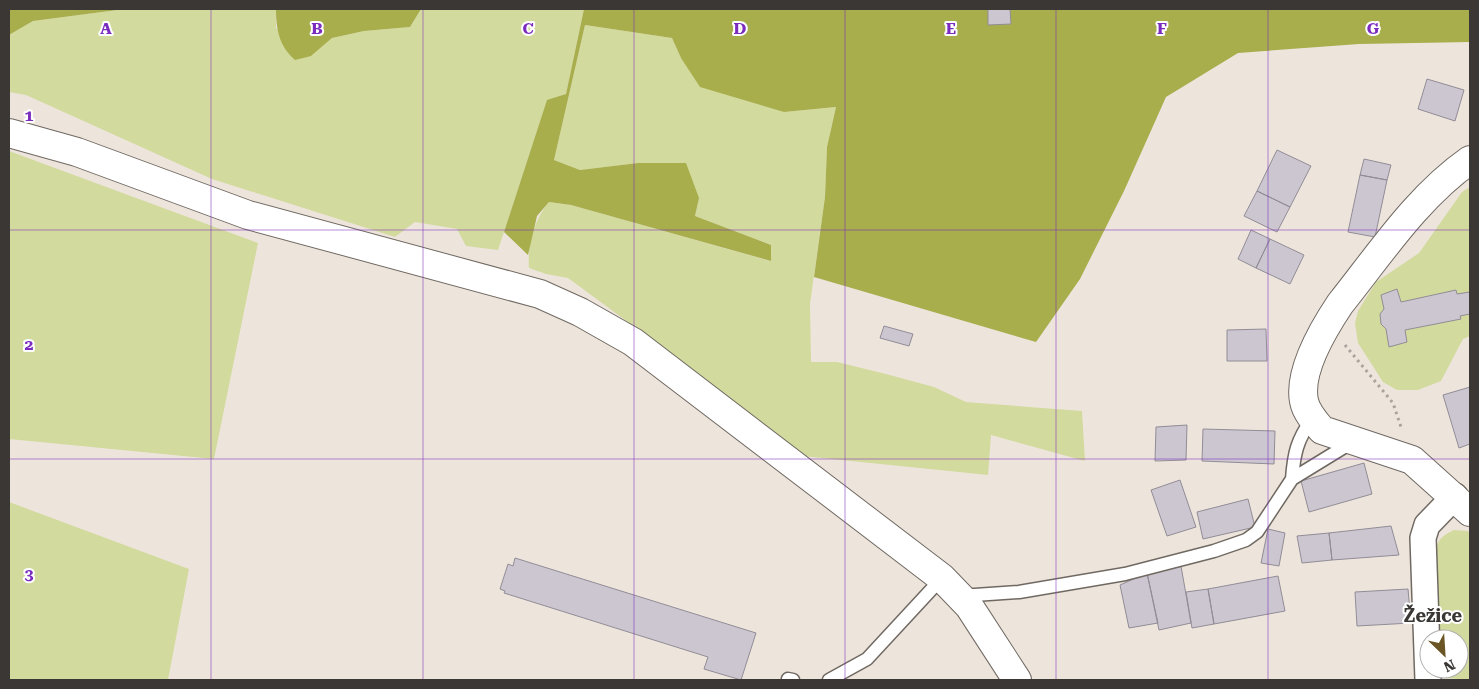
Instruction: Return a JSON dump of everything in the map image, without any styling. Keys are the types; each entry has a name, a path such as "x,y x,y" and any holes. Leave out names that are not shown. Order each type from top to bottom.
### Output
{"street":[{"path":"9,133 77,152 248,215 540,294 580,312 633,342 950,587 969,606 1018,680"},
{"path":"1428,680 1423,538 1427,525 1462,504 1412,460 1322,430 1312,419 1304,400 1307,366 1327,323 1340,304 1428,196 1448,175 1470,160"}],"lane":[{"path":"1292,479 1299,437 1312,419"},
{"path":"829,680 868,659 950,587 1019,592 1125,574 1214,551 1246,540 1257,532 1292,479 1354,441"}],"path":[{"path":"1327,323 1393,403 1412,460"}],"green space":[{"path":"9,9 125,9 33,21 9,35"},
{"path":"125,9 276,9 276,28 311,56 332,38 364,31 410,27 421,9 584,9 566,94 547,101 498,250 466,246 457,229 415,222 395,237 212,179 26,95 9,92 9,35 33,21"},
{"path":"276,9 421,9 410,27 364,31 332,38 311,56 295,60 282,43"},
{"path":"584,9 1470,9 1470,42 1359,44 1238,53 1166,97 1124,191 1080,279 1036,342 814,277 825,197 827,147 836,107 784,112 700,87 681,58 672,38 585,25 554,160 580,170 638,163 686,163 699,198 695,216 771,245 771,261 571,205 549,202 537,216 528,255 504,232 547,100 566,94"},
{"path":"585,25 672,38 681,58 784,112 836,107 827,147 825,197 810,304 811,362 837,362 886,374 934,387 966,402 1082,411 1085,461 991,435 988,475 802,456 674,356 568,278 546,274 529,268 530,241 539,217 549,202 571,205 770,261 771,245 695,216 699,198 638,163 580,170 554,160"},
{"path":"9,151 258,243 214,459 9,439"},
{"path":"1470,187 1470,336 1463,339 1441,381 1418,390 1397,390 1383,382 1358,343 1355,323 1358,311 1376,282 1419,253 1462,192"},
{"path":"9,502 189,569 168,680 9,680"},
{"path":"1454,530 1468,531 1470,534 1470,680 1457,679 1469,679 1469,629 1435,629 1434,560 1439,541 1446,534"}],"building":[{"path":"988,9 1010,9 1011,24 988,25"},
{"path":"1427,79 1464,90 1455,121 1418,109"},
{"path":"1277,150 1311,166 1290,207 1257,191"},
{"path":"1364,159 1391,165 1387,180 1360,175"},
{"path":"1360,175 1387,180 1375,237 1348,232"},
{"path":"1257,191 1290,207 1277,232 1244,216"},
{"path":"1251,230 1270,239 1256,268 1238,259"},
{"path":"1270,239 1304,255 1290,284 1256,268"},
{"path":"1397,289 1401,302 1456,290 1457,294 1470,292 1470,314 1460,316 1461,319 1405,330 1407,342 1389,347 1386,329 1381,324 1380,314 1384,309 1381,295"},
{"path":"884,326 913,334 909,346 880,338"},
{"path":"1266,329 1267,361 1227,361 1227,330"},
{"path":"1470,387 1470,444 1459,448 1443,395"},
{"path":"1187,425 1186,460 1155,461 1156,427"},
{"path":"1203,429 1275,431 1274,464 1202,461"},
{"path":"1364,463 1372,494 1309,512 1301,481"},
{"path":"1180,480 1196,527 1167,536 1151,490"},
{"path":"1248,499 1255,527 1203,539 1197,512"},
{"path":"1391,526 1399,555 1332,560 1329,533"},
{"path":"1268,529 1285,533 1279,566 1261,563"},
{"path":"1329,533 1332,560 1302,563 1297,536"},
{"path":"515,558 756,633 741,680 704,669 708,657 504,593 505,591 500,589 508,564 513,566"},
{"path":"1181,566 1191,623 1159,630 1147,573"},
{"path":"1147,573 1158,623 1129,628 1120,585"},
{"path":"1278,576 1285,611 1214,624 1208,589"},
{"path":"1208,589 1214,624 1192,628 1186,592"},
{"path":"1408,589 1411,623 1357,626 1355,592"}],"district":[{"name":"Žežice","path":"1433,616"}]}
